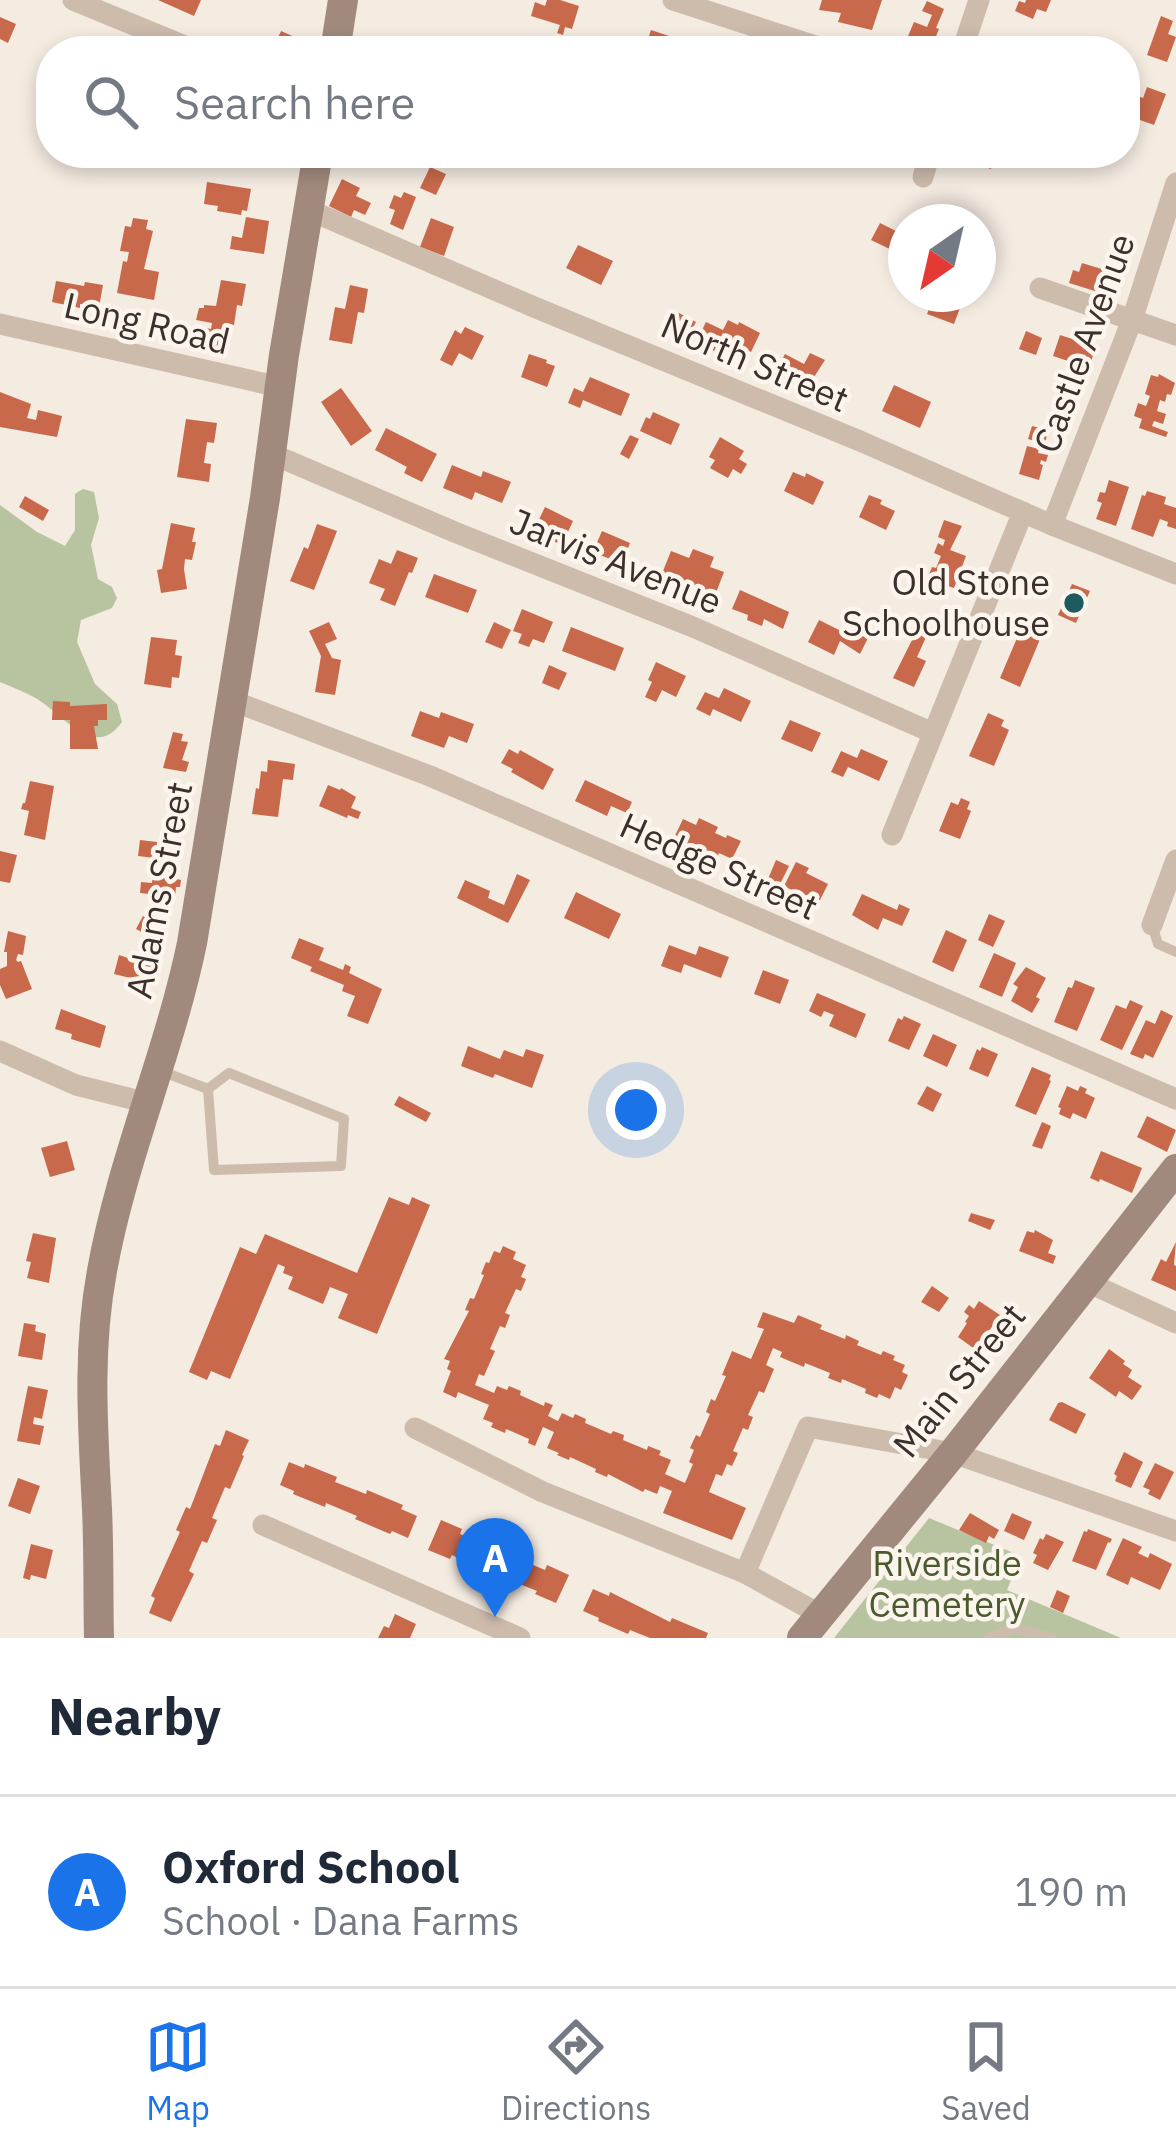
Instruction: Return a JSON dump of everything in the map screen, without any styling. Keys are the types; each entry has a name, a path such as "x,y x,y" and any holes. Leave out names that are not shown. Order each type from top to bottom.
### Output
{"main road":[{"path":"337,36 343,0"},
{"name":"Adams Street","path":"99,1638 91,1404 93,1339 106,1248 179,1003 192,943 316,168"},
{"name":"Main Street","path":"812,1626 1176,1169"}],"street":[{"path":"73,0 161,36"},
{"path":"673,0 785,36"},
{"path":"967,36 979,0"},
{"path":"922,177 925,168"},
{"name":"Castle Avenue","path":"1052,525 1132,320 1176,183"},
{"name":"North Street","path":"309,210 1176,574"},
{"path":"1040,288 1176,335"},
{"name":"Long Road","path":"0,324 280,387"},
{"name":"Jarvis Avenue","path":"272,454 692,627 933,733"},
{"path":"892,835 1023,512"},
{"name":"Hedge Street","path":"233,701 430,776 1176,1099"},
{"path":"1153,925 1176,860"},
{"path":"0,1052 76,1085 148,1103"},
{"path":"1087,1282 1176,1323"},
{"path":"745,1573 808,1427 953,1453 1176,1531"},
{"path":"415,1428 544,1492 745,1573 812,1626"},
{"path":"263,1525 520,1638"}],"lane":[{"path":"1153,925 1158,944 1176,952"},
{"path":"158,1070 208,1089"},
{"path":"229,1073 344,1119 341,1166 214,1170 208,1089 229,1073"},
{"path":"988,1638 1015,1628 1051,1638"}],"green space":[{"path":"83,489 94,492 99,518 91,545 98,579 112,587 117,598 112,608 81,620 77,642 95,684 117,704 122,722 102,737 81,732 38,700 0,682 0,505 65,546 75,530 75,494"},
{"name":"Riverside Cemetery","path":"929,1518 1021,1556 1007,1590 1121,1638 834,1638"}],"building":[{"path":"158,0 201,0 194,16"},
{"path":"547,0 579,6 572,29 565,27 563,35 557,33 560,25 531,16 535,2 545,6"},
{"path":"822,0 882,0 872,30 838,22 841,13 819,10"},
{"path":"1051,0 1046,12 1037,9 1033,19 1015,11 1019,1"},
{"path":"927,1 944,9 936,36 908,36 914,22 927,27 932,15 922,11"},
{"path":"1161,16 1173,21 1168,34 1176,37 1167,62 1147,55"},
{"path":"0,17 16,24 8,43 0,39"},
{"path":"1147,87 1166,94 1154,125 1140,120"},
{"path":"430,168 446,174 436,195 420,188"},
{"path":"342,179 360,188 356,196 371,203 365,215 354,210 351,217 329,206"},
{"path":"207,182 251,189 247,211 242,210 241,215 204,204"},
{"path":"404,192 416,197 403,230 390,224 395,210 389,208 394,195 401,198"},
{"path":"246,217 269,221 264,254 230,249 232,236 242,238"},
{"path":"133,218 148,220 146,229 153,231 144,269 159,272 154,300 117,293 129,252 120,251 125,226 131,227"},
{"path":"431,218 454,227 444,256 420,247"},
{"path":"880,223 888,227 888,248 871,240"},
{"path":"578,245 613,261 601,285 566,268"},
{"path":"1082,263 1118,274 1111,296 1069,283 1073,270 1079,272"},
{"path":"221,280 246,284 242,306 237,305 234,325 230,324 227,354 202,349 206,328 211,329 212,323 196,320 199,308 216,306"},
{"path":"56,281 103,285 99,307 52,302"},
{"path":"350,285 368,289 352,344 329,340 335,307 345,309"},
{"path":"677,312 696,322 685,343 667,333"},
{"path":"928,312 958,312 954,324"},
{"path":"728,320 760,333 751,352 723,333 714,351 696,342 706,322 723,330"},
{"path":"465,327 484,336 472,360 459,353 452,366 440,360 455,330 461,334"},
{"path":"1026,331 1042,338 1036,355 1019,349"},
{"path":"1060,335 1088,344 1086,349 1094,352 1089,368 1053,356"},
{"path":"810,353 825,360 805,391 774,374 785,354 804,364"},
{"path":"529,354 555,366 547,387 521,377"},
{"path":"1151,375 1175,383 1165,402 1160,400 1157,411 1166,414 1163,424 1154,421 1152,426 1168,432 1166,437 1139,428 1142,419 1134,416 1138,403 1146,406"},
{"path":"590,377 630,394 621,416 583,400 580,408 568,403 574,388 583,392"},
{"path":"894,385 931,402 920,428 882,411"},
{"path":"341,388 372,431 351,446 321,402"},
{"path":"0,392 31,404 27,418 36,420 38,410 62,416 57,437 0,427"},
{"path":"653,412 680,424 671,445 640,431"},
{"path":"186,419 217,423 214,443 207,442 204,463 211,464 209,482 177,477"},
{"path":"1032,426 1048,430 1045,444 1028,439"},
{"path":"386,428 437,454 422,482 404,473 407,467 375,450"},
{"path":"630,435 639,439 629,459 620,454"},
{"path":"720,437 744,451 739,459 747,464 741,474 733,469 728,478 710,468 715,460 709,457"},
{"path":"1027,446 1048,455 1046,462 1041,460 1039,480 1019,474"},
{"path":"452,465 511,482 502,503 475,492 472,500 443,488"},
{"path":"793,472 824,482 813,505 784,491"},
{"path":"1109,480 1129,487 1116,526 1096,519 1100,492 1105,493"},
{"path":"1147,491 1166,497 1164,504 1176,508 1176,529 1160,519 1153,537 1131,529"},
{"path":"869,495 895,511 886,530 859,517"},
{"path":"25,496 49,510 43,521 19,507"},
{"path":"545,507 573,521 562,545 533,532"},
{"path":"944,520 962,526 950,550 966,556 954,588 927,579 941,556 934,553 945,540 938,537"},
{"path":"171,523 195,528 192,542 196,542 192,560 185,559 187,589 161,593 157,570 162,569"},
{"path":"317,524 337,531 314,590 290,581"},
{"path":"602,531 630,543 622,564 593,552"},
{"path":"693,549 714,557 710,567 724,572 714,598 659,581 671,551 689,558"},
{"path":"397,550 418,558 395,606 380,600 385,589 369,583 379,559 391,564"},
{"path":"434,574 477,590 468,613 425,597"},
{"name":"Old Stone Schoolhouse","path":"1072,584 1090,591 1076,623 1058,615"},
{"path":"740,590 789,612 783,629 764,619 762,626 732,609"},
{"path":"522,609 553,622 544,643 533,639 529,647 518,643 522,634 513,631"},
{"path":"819,620 849,635 853,628 869,636 860,654 840,641 834,655 808,642"},
{"path":"329,622 337,639 325,644 332,658 341,660 335,695 315,692 321,656 309,631"},
{"path":"494,622 511,630 502,649 485,642"},
{"path":"1023,624 1043,632 1020,687 1000,678"},
{"path":"571,627 624,648 615,671 562,651"},
{"path":"917,630 927,635 917,657 926,661 914,687 893,678"},
{"path":"151,637 177,640 175,655 182,656 179,678 172,677 171,688 144,684"},
{"path":"656,662 686,676 676,697 662,690 656,702 645,697"},
{"path":"549,665 567,673 559,690 542,683"},
{"path":"724,688 751,701 741,722 713,709 710,716 696,709 705,692 719,698"},
{"path":"53,701 70,702 70,706 107,704 107,720 98,720 94,726 98,749 70,749 70,720 52,720"},
{"path":"420,711 439,718 441,712 474,724 467,743 449,736 444,748 411,736"},
{"path":"988,713 1004,720 1001,726 1009,730 994,766 969,756"},
{"path":"790,720 821,733 812,752 781,739"},
{"path":"173,732 183,734 181,741 188,742 182,760 189,762 186,772 163,768"},
{"path":"509,749 554,769 543,790 501,763"},
{"path":"861,749 888,761 879,781 848,767 843,777 831,772 841,751 857,758"},
{"path":"268,760 295,764 293,780 283,779 278,817 252,814"},
{"path":"585,780 632,802 627,813 611,806 607,816 575,801"},
{"path":"30,781 54,786 45,840 24,835 29,811 21,809"},
{"path":"328,785 356,797 351,808 361,812 358,819 319,806"},
{"path":"961,798 970,802 967,809 971,811 960,839 939,831 951,802 958,805"},
{"path":"699,818 718,827 715,833 741,841 732,859 671,844 683,819 696,825"},
{"path":"140,840 157,842 155,858 138,856"},
{"path":"0,851 17,855 10,883 0,881"},
{"path":"776,860 789,866 780,884 768,879"},
{"path":"796,862 828,884 815,910 804,904 807,898 784,886"},
{"path":"154,864 179,867 177,879 181,880 175,897 140,893 141,882 152,883"},
{"path":"517,874 530,880 508,923 457,898 465,880 490,891 488,898 504,905"},
{"path":"576,892 621,914 609,939 564,918"},
{"path":"862,894 897,910 899,904 910,909 902,926 883,918 878,930 852,915"},
{"path":"989,914 1005,921 993,947 978,940"},
{"path":"143,916 160,926 153,938 136,929"},
{"path":"946,930 967,940 953,972 932,962"},
{"path":"8,931 26,936 23,955 18,954 16,960 21,961 32,989 6,999 0,969 7,966"},
{"path":"299,938 324,948 319,960 343,970 345,964 351,967 349,973 382,989 368,1024 347,1016 355,996 342,991 344,985 291,958"},
{"path":"669,945 696,955 699,946 729,957 721,978 684,964 681,973 661,966"},
{"path":"129,952 138,955 137,960 156,965 151,983 114,974 119,955 128,958"},
{"path":"994,953 1016,963 1002,997 979,987"},
{"path":"1026,967 1046,978 1032,1013 1011,1001 1018,987 1013,984"},
{"path":"763,970 789,980 780,1004 754,994"},
{"path":"1075,980 1095,988 1077,1031 1054,1022"},
{"path":"817,993 866,1014 856,1038 829,1026 834,1015 824,1011 821,1017 809,1011"},
{"path":"1130,1000 1143,1006 1122,1050 1100,1040 1116,1005 1126,1009"},
{"path":"61,1009 106,1026 100,1048 55,1029"},
{"path":"1161,1010 1173,1016 1153,1058 1130,1054 1146,1020 1155,1024"},
{"path":"898,1018 921,1024 909,1050 888,1041"},
{"path":"933,1034 957,1045 947,1067 923,1056"},
{"path":"468,1046 500,1059 504,1050 523,1057 526,1049 544,1055 532,1088 461,1066"},
{"path":"982,1047 998,1054 988,1077 969,1069"},
{"path":"1032,1067 1051,1075 1036,1115 1015,1106"},
{"path":"927,1086 942,1094 933,1112 917,1104"},
{"path":"1067,1086 1087,1089 1085,1093 1095,1098 1086,1119 1059,1114"},
{"path":"399,1096 431,1113 426,1122 394,1105"},
{"path":"1147,1116 1176,1130 1167,1152 1137,1137"},
{"path":"1042,1122 1051,1126 1042,1149 1032,1146"},
{"path":"67,1141 75,1170 50,1177 41,1148"},
{"path":"1101,1151 1142,1168 1132,1193 1090,1178"},
{"path":"389,1197 409,1205 412,1197 430,1205 377,1334 338,1318 348,1294 330,1287 323,1304 288,1289 293,1277 278,1264 230,1379 211,1371 207,1380 189,1372 240,1247 256,1254 265,1234 357,1273"},
{"path":"971,1213 995,1220 990,1230 968,1221"},
{"path":"1027,1231 1053,1240 1048,1253 1056,1256 1053,1264 1019,1251"},
{"path":"33,1233 56,1238 49,1283 27,1278"},
{"path":"1176,1242 1174,1265 1176,1291 1151,1280"},
{"path":"503,1246 516,1252 513,1259 526,1265 521,1277 526,1279 521,1291 516,1289 505,1313 510,1315 505,1328 500,1326 490,1349 495,1351 475,1385 494,1393 497,1386 507,1390 509,1386 544,1406 545,1402 553,1405 548,1416 558,1421 562,1413 573,1418 575,1414 586,1419 585,1423 624,1435 623,1440 661,1451 659,1455 671,1460 665,1474 685,1483 693,1464 690,1448 710,1414 706,1412 726,1376 722,1375 732,1351 751,1359 764,1329 757,1327 763,1312 794,1323 798,1315 822,1325 820,1329 859,1341 857,1345 895,1356 893,1360 905,1365 902,1372 908,1375 890,1399 879,1394 877,1398 842,1379 841,1383 828,1378 830,1373 780,1357 782,1352 773,1348 766,1365 774,1369 748,1415 753,1417 748,1430 743,1428 733,1451 738,1453 722,1476 716,1474 709,1492 746,1508 732,1540 663,1513 672,1491 660,1486 657,1494 643,1492 595,1472 547,1448 554,1432 543,1427 535,1446 506,1429 505,1433 491,1427 493,1423 483,1419 489,1405 458,1392 456,1398 443,1392 451,1371 447,1369 450,1361 444,1359 469,1311 465,1310 470,1298 474,1299 486,1262"},
{"path":"932,1286 949,1298 939,1312 921,1302"},
{"path":"979,1301 1000,1315 976,1350 958,1337 969,1316 964,1312"},
{"path":"24,1323 46,1334 42,1360 18,1356"},
{"path":"1109,1349 1132,1370 1128,1377 1142,1386 1132,1400 1119,1391 1116,1397 1089,1378"},
{"path":"28,1386 48,1390 42,1419 34,1417 33,1424 44,1426 40,1445 17,1441"},
{"path":"1062,1402 1086,1414 1076,1434 1049,1420"},
{"path":"226,1430 249,1440 171,1622 149,1613 155,1598 151,1596 186,1507 190,1509 215,1444 220,1446"},
{"path":"1124,1452 1143,1462 1131,1488 1115,1481"},
{"path":"289,1462 304,1468 305,1464 337,1477 335,1482 403,1505 401,1509 417,1516 408,1538 293,1494 280,1485"},
{"path":"1155,1463 1174,1472 1160,1500 1143,1487"},
{"path":"18,1478 40,1486 30,1514 8,1506"},
{"path":"970,1513 999,1530 994,1539 989,1536 986,1543 959,1530"},
{"path":"1012,1513 1032,1522 1024,1540 1004,1531"},
{"path":"441,1520 462,1529 460,1534 516,1552 514,1557 545,1570 547,1565 569,1575 556,1603 452,1555 450,1559 428,1550"},
{"path":"1088,1529 1112,1539 1096,1570 1072,1561"},
{"path":"1046,1534 1064,1542 1048,1570 1033,1563 1037,1555 1033,1553"},
{"path":"1123,1538 1142,1547 1138,1553 1148,1558 1150,1553 1172,1564 1160,1590 1131,1577 1128,1585 1106,1575"},
{"path":"31,1544 53,1550 46,1579 23,1578"},
{"path":"593,1589 708,1633 706,1638 650,1638 598,1621 583,1611"},
{"path":"1057,1590 1070,1596 1063,1613 1050,1607"},
{"path":"395,1614 416,1624 410,1638 378,1638 384,1626 389,1628"}],"place":[{"name":"Old Stone Schoolhouse","path":"1074,603"},
{"name":"Oxford School","path":"495,1617"}]}
